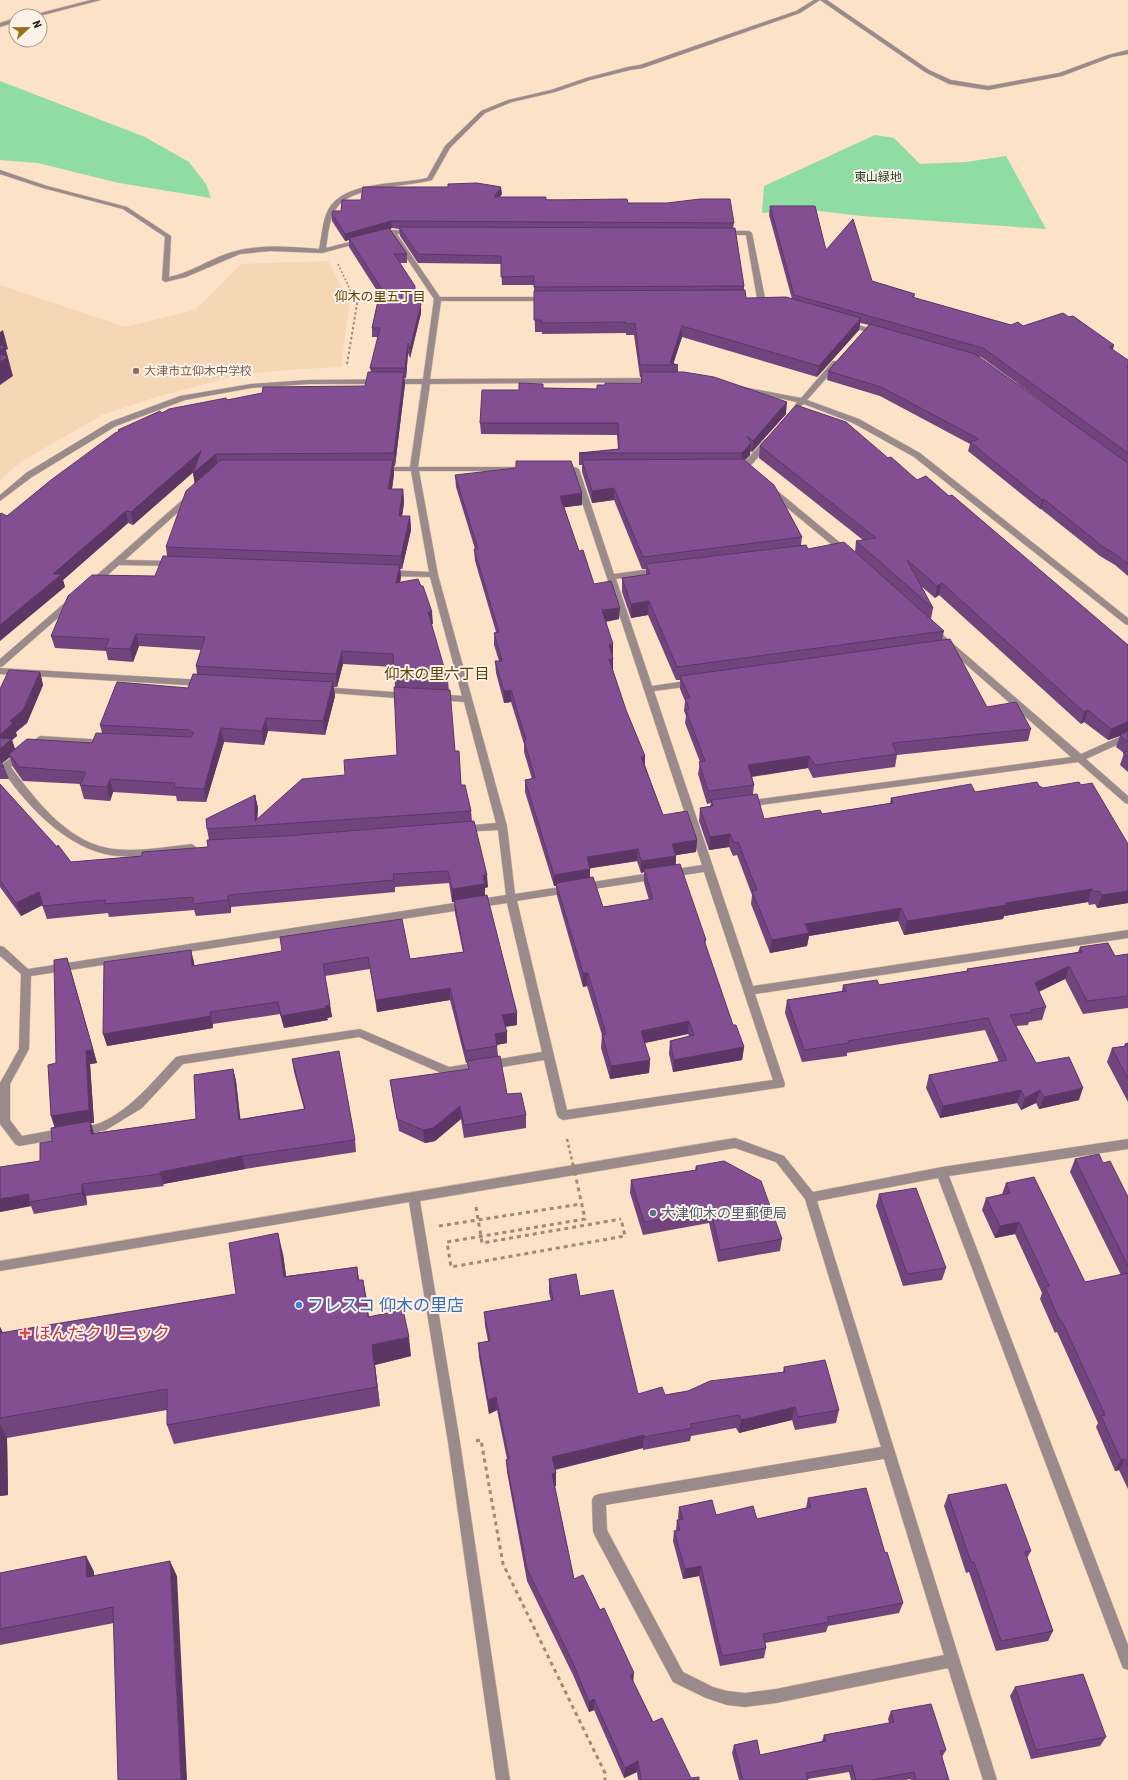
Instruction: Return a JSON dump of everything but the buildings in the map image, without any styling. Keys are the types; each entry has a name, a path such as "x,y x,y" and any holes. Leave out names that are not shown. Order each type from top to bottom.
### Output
{"street":[{"path":"48,12 98,0"},
{"path":"322,251 327,226 334,205 355,191 420,182 430,179 447,147 483,112 510,101 553,91 588,79 630,68 641,67 798,12 818,0"},
{"path":"823,0 927,71 949,82 988,88 1060,75 1110,56 1128,52"},
{"path":"0,172 45,187 125,208 137,215 168,236 165,280 178,278 221,257 241,251 274,249 322,251 369,238"},
{"path":"392,232 438,299 414,468 434,575 502,826 511,899 563,1115 780,1084 707,868 693,811 648,689 575,469"},
{"path":"384,234 392,232 416,232"},
{"path":"717,233 749,233 764,299 753,298"},
{"path":"438,299 556,299"},
{"path":"836,320 863,332 888,336"},
{"path":"793,412 840,359"},
{"path":"0,498 29,475 113,424 183,398 251,386 345,381 660,380"},
{"path":"731,387 803,401 856,421 917,455 1128,622"},
{"path":"744,470 774,434"},
{"path":"375,469 529,469"},
{"path":"763,483 854,559"},
{"path":"88,588 198,491"},
{"path":"827,550 842,549"},
{"path":"117,562 180,565"},
{"path":"610,577 665,570"},
{"path":"378,572 434,575"},
{"path":"0,664 76,598"},
{"path":"923,621 1128,801"},
{"path":"936,650 952,647"},
{"path":"0,671 209,684"},
{"path":"648,689 702,682"},
{"path":"311,690 468,699"},
{"path":"736,805 1079,759 1128,736"},
{"path":"119,743 40,739 5,766 15,781 55,823 68,834 84,843 105,851 121,852 200,848"},
{"path":"457,830 502,826"},
{"path":"26,973 707,868"},
{"path":"748,990 1128,934"},
{"path":"0,950 26,973"},
{"path":"26,973 24,1049 5,1084 4,1121 19,1141 102,1127 138,1105 180,1060 360,1033 448,1072 548,1055"},
{"path":"0,1266 735,1143 780,1159 810,1197 990,1780"},
{"path":"810,1197 942,1172 1128,1144"},
{"path":"942,1172 1128,1662"},
{"path":"414,1197 454,1442 503,1780"},
{"path":"889,1452 599,1500 600,1531 678,1677 711,1693 728,1698 745,1700 776,1696 953,1660"}],"path":[{"path":"331,248 357,304 345,381"},
{"path":"472,1187 478,1220 482,1243 621,1219 626,1236 451,1267 447,1242 584,1219 567,1139"},
{"path":"420,1229 581,1204"},
{"path":"454,1442 481,1440 503,1564 605,1773 605,1780"}],"shaded area":[{"name":"大津市立仰木中学校","path":"328,261 350,302 341,367 243,374 160,396 102,415 22,461 0,480 0,285 125,327 195,310 241,264"}],"green space":[{"path":"0,81 145,137 189,162 206,184 211,198 119,183 38,163 0,160"},
{"name":"東山緑地","path":"875,135 894,138 920,164 966,162 1006,156 1046,229 862,216 810,210 762,213 764,186"}],"place":[{"name":"大津市立仰木中学校","path":"136,371"},
{"name":"大津仰木の里郵便局","path":"653,1213"},
{"name":"フレスコ 仰木の里店","path":"299,1305"},
{"name":"ほんだクリニック","path":"25,1333"}],"district":[{"name":"仰木の里五丁目","path":"380,296"},
{"name":"仰木の里六丁目","path":"437,674"}]}
